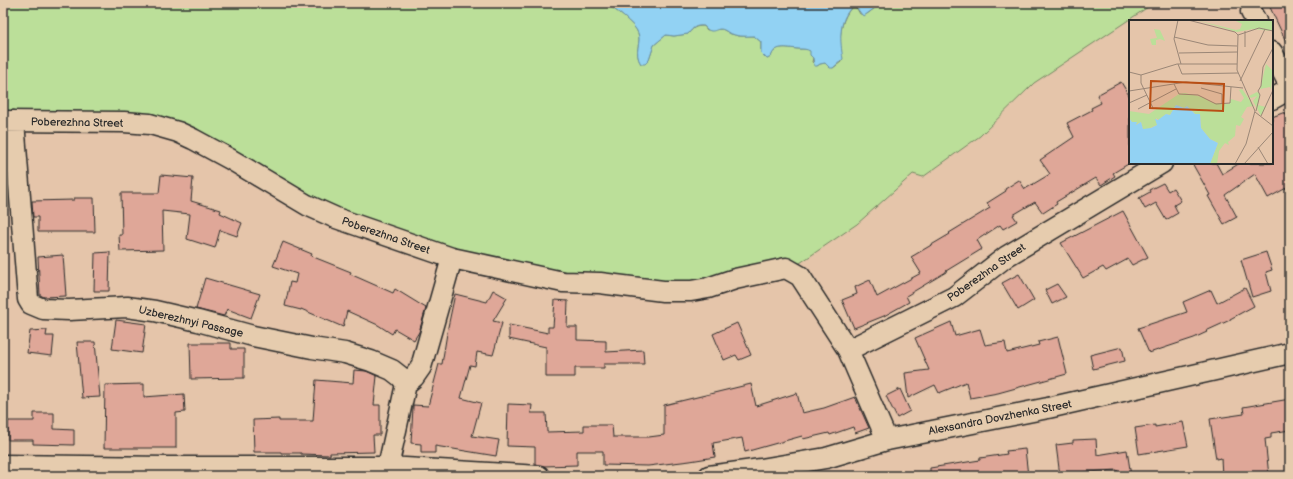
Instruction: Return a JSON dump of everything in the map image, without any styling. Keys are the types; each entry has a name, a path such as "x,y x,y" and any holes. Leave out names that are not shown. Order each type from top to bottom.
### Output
{"street":[{"path":"1273,54 1290,87 1273,98"},
{"name":"Poberezhna Street","path":"8,121 124,122 150,124 178,132 230,159 307,205 336,218 452,258 563,282 600,283 663,291 691,291 708,288 735,279 786,268 800,276 848,350 954,297 1007,256 1160,164"},
{"name":"Uzberezhnyi Passage","path":"8,121 28,299 31,304 42,310 127,307 162,313 253,336 345,353 371,361 392,370 401,377 406,384"},
{"path":"388,467 406,384 414,377 421,367 452,258"},
{"path":"848,350 887,440"},
{"name":"Alexsandra Dovzhenka Street","path":"710,476 826,458 887,440 1048,408 1290,353"},
{"path":"3,465 388,467 539,476"}],"green space":[{"path":"3,3 606,3 624,17 636,29 639,36 638,55 641,64 649,60 654,45 666,35 674,36 688,34 691,30 698,26 704,26 707,30 722,29 739,36 754,36 761,42 761,53 767,59 771,57 779,48 806,49 810,50 813,58 812,62 817,66 825,63 833,68 841,62 841,30 844,20 852,7 856,7 860,14 867,14 879,5 879,3 1154,3 1034,83 980,136 923,177 913,174 857,224 797,265 688,287 527,272 368,227 181,131 3,117"}],"water":[{"path":"606,3 879,3 879,5 864,16 856,7 852,7 847,13 844,18 841,32 843,59 833,68 830,68 825,63 814,66 810,51 805,49 779,48 771,57 767,59 761,53 761,42 754,36 737,36 721,29 710,31 704,26 694,27 688,34 674,36 666,35 654,45 649,60 645,64 641,64 638,55 639,36 636,29 624,17"}],"building":[{"path":"1268,3 1290,3 1290,50 1275,18"},
{"path":"1121,82 1129,95 1129,164 1113,173 1115,176 1101,185 1096,178 1056,202 1057,204 1043,213 1035,202 1013,215 1017,221 1003,229 1000,225 977,240 982,249 906,296 909,302 884,316 854,328 842,300 857,294 855,287 870,280 877,297 921,273 911,257 990,208 987,203 1006,191 1005,189 1019,180 1025,189 1050,174 1040,160 1074,137 1067,123 1092,110 1091,108 1101,103 1097,95"},
{"path":"1285,112 1290,125 1290,186 1268,198 1255,174 1225,195 1237,217 1224,224 1193,164 1217,164 1222,174 1238,164 1273,164 1273,117"},
{"path":"161,175 193,178 191,201 221,210 220,213 242,223 237,236 220,230 215,248 187,239 190,214 162,211 163,250 120,251 119,235 122,235 121,193 159,193"},
{"path":"1163,183 1168,191 1173,188 1181,201 1174,205 1178,213 1166,220 1156,203 1145,209 1139,198 1150,192 1149,190"},
{"path":"74,198 94,198 95,232 38,232 38,217 33,217 32,201 74,200"},
{"path":"1123,211 1148,257 1132,265 1128,259 1106,271 1103,267 1083,278 1061,243"},
{"path":"283,242 312,254 311,256 351,272 350,274 393,293 395,289 426,308 419,332 414,340 395,329 392,334 378,325 347,311 343,327 301,309 285,306 290,282 295,283 297,274 273,266"},
{"path":"110,252 109,291 94,291 95,253"},
{"path":"1266,252 1272,270 1266,272 1271,291 1252,297 1241,260"},
{"path":"63,255 66,296 44,297 40,295 38,257"},
{"path":"1019,274 1034,300 1018,310 1002,283"},
{"path":"205,278 260,294 251,318 227,309 224,316 196,309"},
{"path":"1057,284 1066,297 1052,304 1045,290"},
{"path":"1245,288 1254,306 1194,338 1149,353 1138,328 1187,312 1183,302 1211,290 1217,303"},
{"path":"493,290 507,298 493,321 502,323 493,355 477,352 475,366 470,365 461,398 481,403 472,436 499,440 496,456 435,446 435,453 421,453 421,444 411,443 413,405 428,406 439,364 442,364 455,294 487,302"},
{"path":"555,300 568,301 567,327 577,327 577,340 606,341 606,352 643,350 644,364 604,364 604,368 575,368 575,377 546,377 546,347 509,339 509,325 548,333 548,327 553,327"},
{"path":"116,320 146,324 142,353 112,349"},
{"path":"951,322 955,336 980,329 985,345 1005,342 1007,353 1039,345 1038,342 1058,337 1067,374 998,393 970,398 966,382 939,393 935,385 908,398 905,373 929,370 915,338"},
{"path":"737,323 751,355 739,360 736,355 724,360 713,334"},
{"path":"47,330 46,336 54,336 52,356 27,353 30,331"},
{"path":"77,342 95,342 100,397 82,398"},
{"path":"190,343 231,343 231,349 244,349 244,378 191,379"},
{"path":"1122,347 1125,361 1093,369 1090,355"},
{"path":"354,370 366,371 377,376 374,405 380,405 380,435 373,435 374,452 330,453 330,455 254,452 253,420 279,419 279,421 313,421 316,380 353,383"},
{"path":"144,384 144,397 184,394 185,412 176,413 176,448 104,448 105,385"},
{"path":"751,384 756,406 797,393 802,413 824,408 855,397 869,428 855,433 853,427 830,435 829,433 803,439 802,436 745,452 742,438 713,443 715,457 648,466 603,465 603,451 577,451 577,465 544,466 535,464 535,447 507,446 508,404 532,405 531,413 546,413 547,432 584,431 584,425 612,425 613,437 649,437 664,435 664,405"},
{"path":"900,389 910,411 897,418 886,396"},
{"path":"1290,399 1290,430 1271,433 1271,438 1265,439 1269,476 1222,476 1221,458 1216,459 1210,419 1244,414 1243,407"},
{"path":"34,413 54,413 54,429 74,430 74,445 33,444 33,440 8,440 8,421 34,421"},
{"path":"1183,422 1188,446 1139,454 1135,428 1155,425 1155,427"},
{"path":"1096,439 1097,455 1127,450 1131,476 1118,476 1117,470 1074,473 1074,476 1060,476 1056,445 1073,443 1073,440"},
{"path":"1025,449 1028,476 930,476 930,468 980,460 980,458 1007,454 1006,451"}]}
